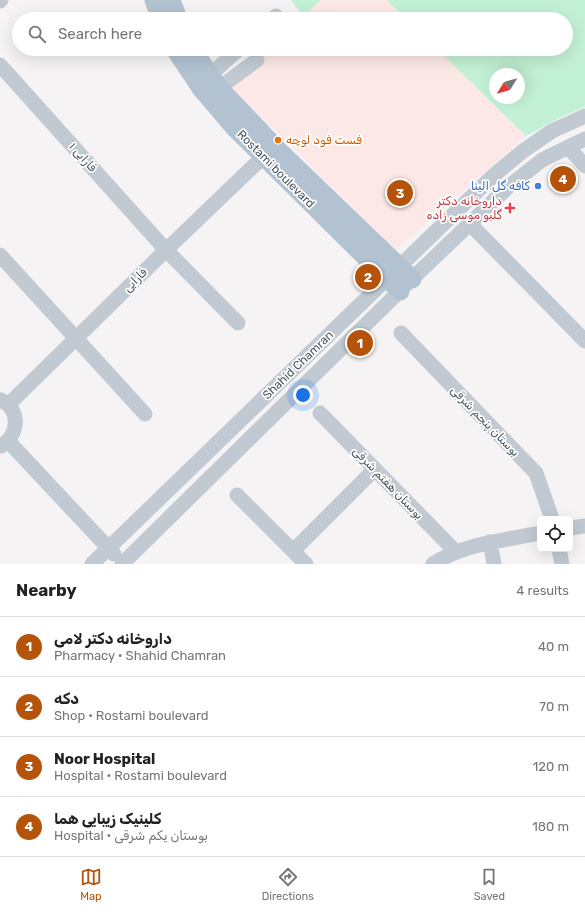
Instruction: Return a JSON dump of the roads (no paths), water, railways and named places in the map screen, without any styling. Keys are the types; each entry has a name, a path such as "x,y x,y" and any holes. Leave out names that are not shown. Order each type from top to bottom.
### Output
{"main road":[{"path":"154,0 158,12"},
{"path":"171,0 175,12"},
{"name":"Rostami boulevard","path":"180,56 201,88 235,128 263,157 377,256"},
{"name":"Rostami boulevard","path":"197,56 214,82 400,279"}],"street":[{"path":"214,82 234,56"},
{"path":"214,82 257,60"},
{"name":"فارابی ۱","path":"0,65 166,250 238,323"},
{"name":"Shahid Chamran","path":"122,564 400,279 493,176 523,151 552,131 585,116"},
{"name":"Shahid Chamran","path":"92,564 108,547 400,279 469,223 508,187 542,160 585,139"},
{"path":"568,147 585,166"},
{"name":"فارابی","path":"4,402 77,338 263,157"},
{"path":"469,223 585,341"},
{"path":"0,255 145,414"},
{"name":"بوستان پنجم شرقی","path":"401,333 536,473 551,516"},
{"path":"4,402 16,419 16,427 13,434 4,444 108,547 122,564"},
{"name":"بوستان هفتم شرقی","path":"320,413 456,552"},
{"path":"293,551 375,469"},
{"path":"237,495 306,564"},
{"path":"573,528 585,526"},
{"path":"433,564 456,552 490,542 537,534"},
{"path":"490,542 494,564"},
{"path":"560,552 562,564"}],"place":[{"name":"فست فود لوچه","path":"278,140"},
{"name":"کلینیک زیبایی هما","path":"563,179"},
{"name":"کافه گل الینا","path":"538,186"},
{"name":"Noor Hospital","path":"400,193"},
{"name":"داروخانه دکتر گلبو موسی زاده","path":"510,208"},
{"name":"دکه","path":"368,277"},
{"name":"داروخانه دکتر لامی","path":"360,343"}]}
